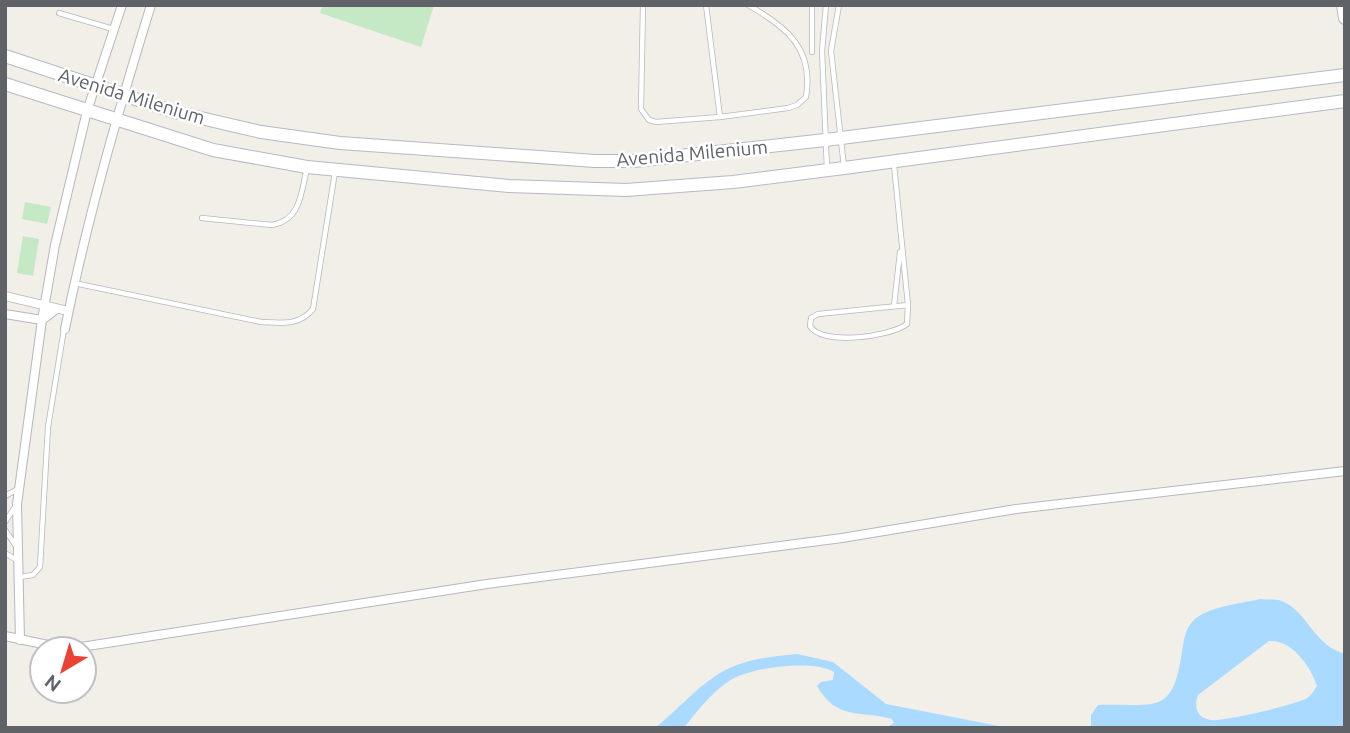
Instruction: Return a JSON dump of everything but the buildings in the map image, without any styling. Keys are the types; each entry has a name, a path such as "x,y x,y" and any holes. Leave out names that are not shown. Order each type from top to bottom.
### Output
{"street":[{"path":"20,640 18,503 41,320 87,111 122,5"},
{"path":"115,121 151,5"},
{"path":"1343,5 1345,18"},
{"name":"Avenida Milenium","path":"5,56 186,115 261,132 340,143 544,159 634,161 1345,75"},
{"name":"Avenida Milenium","path":"5,84 213,150 307,167 509,186 626,190 733,182 1345,101"},
{"name":"Avenida Milenium","path":"65,328 115,121"},
{"path":"5,296 68,311"},
{"path":"5,314 41,320 55,310"},
{"path":"5,636 62,648 81,648 500,583 842,538 1016,509 1345,471"}],"lane":[{"path":"643,5 641,109 645,116 656,122 720,117 788,107 803,101 807,90 804,53 793,39 748,5"},
{"path":"706,5 720,117"},
{"path":"812,5 812,52"},
{"path":"826,5 822,51 827,170"},
{"path":"839,5 831,51 844,168"},
{"path":"59,13 114,30"},
{"path":"804,53 831,51"},
{"path":"894,162 908,305 906,324 897,330 836,339 815,333 810,326 811,318 818,314 908,305"},
{"path":"202,218 282,224 297,211 307,167"},
{"path":"74,283 261,322 286,324 304,320 313,309 335,171"},
{"path":"894,306 902,244"},
{"path":"19,577 33,575 40,567 43,555 48,427 65,328"},
{"path":"5,496 19,489"},
{"path":"5,522 18,503"},
{"path":"5,530 19,549"},
{"path":"5,553 18,561"}],"green space":[{"path":"323,5 434,5 421,47 320,13"},
{"path":"25,202 51,207 47,224 22,219"},
{"path":"23,236 39,239 33,276 17,273"}],"water":[{"path":"1260,599 1282,601 1291,606 1325,643 1345,654 1345,728 1091,728 1091,715 1098,705 1148,704 1167,697 1178,672 1185,635 1199,616 1216,609","holes":["1269,641 1293,649 1310,671 1317,686 1310,696 1289,705 1228,718 1210,720 1199,714 1196,707 1198,695"]},
{"path":"797,654 833,662 886,704 1009,728 886,728 894,723 892,719 850,712 833,705 825,697 817,686 821,682 833,680 834,672 825,668 797,665 738,676 710,697 684,728 655,728 704,684 726,670 752,661"}]}
